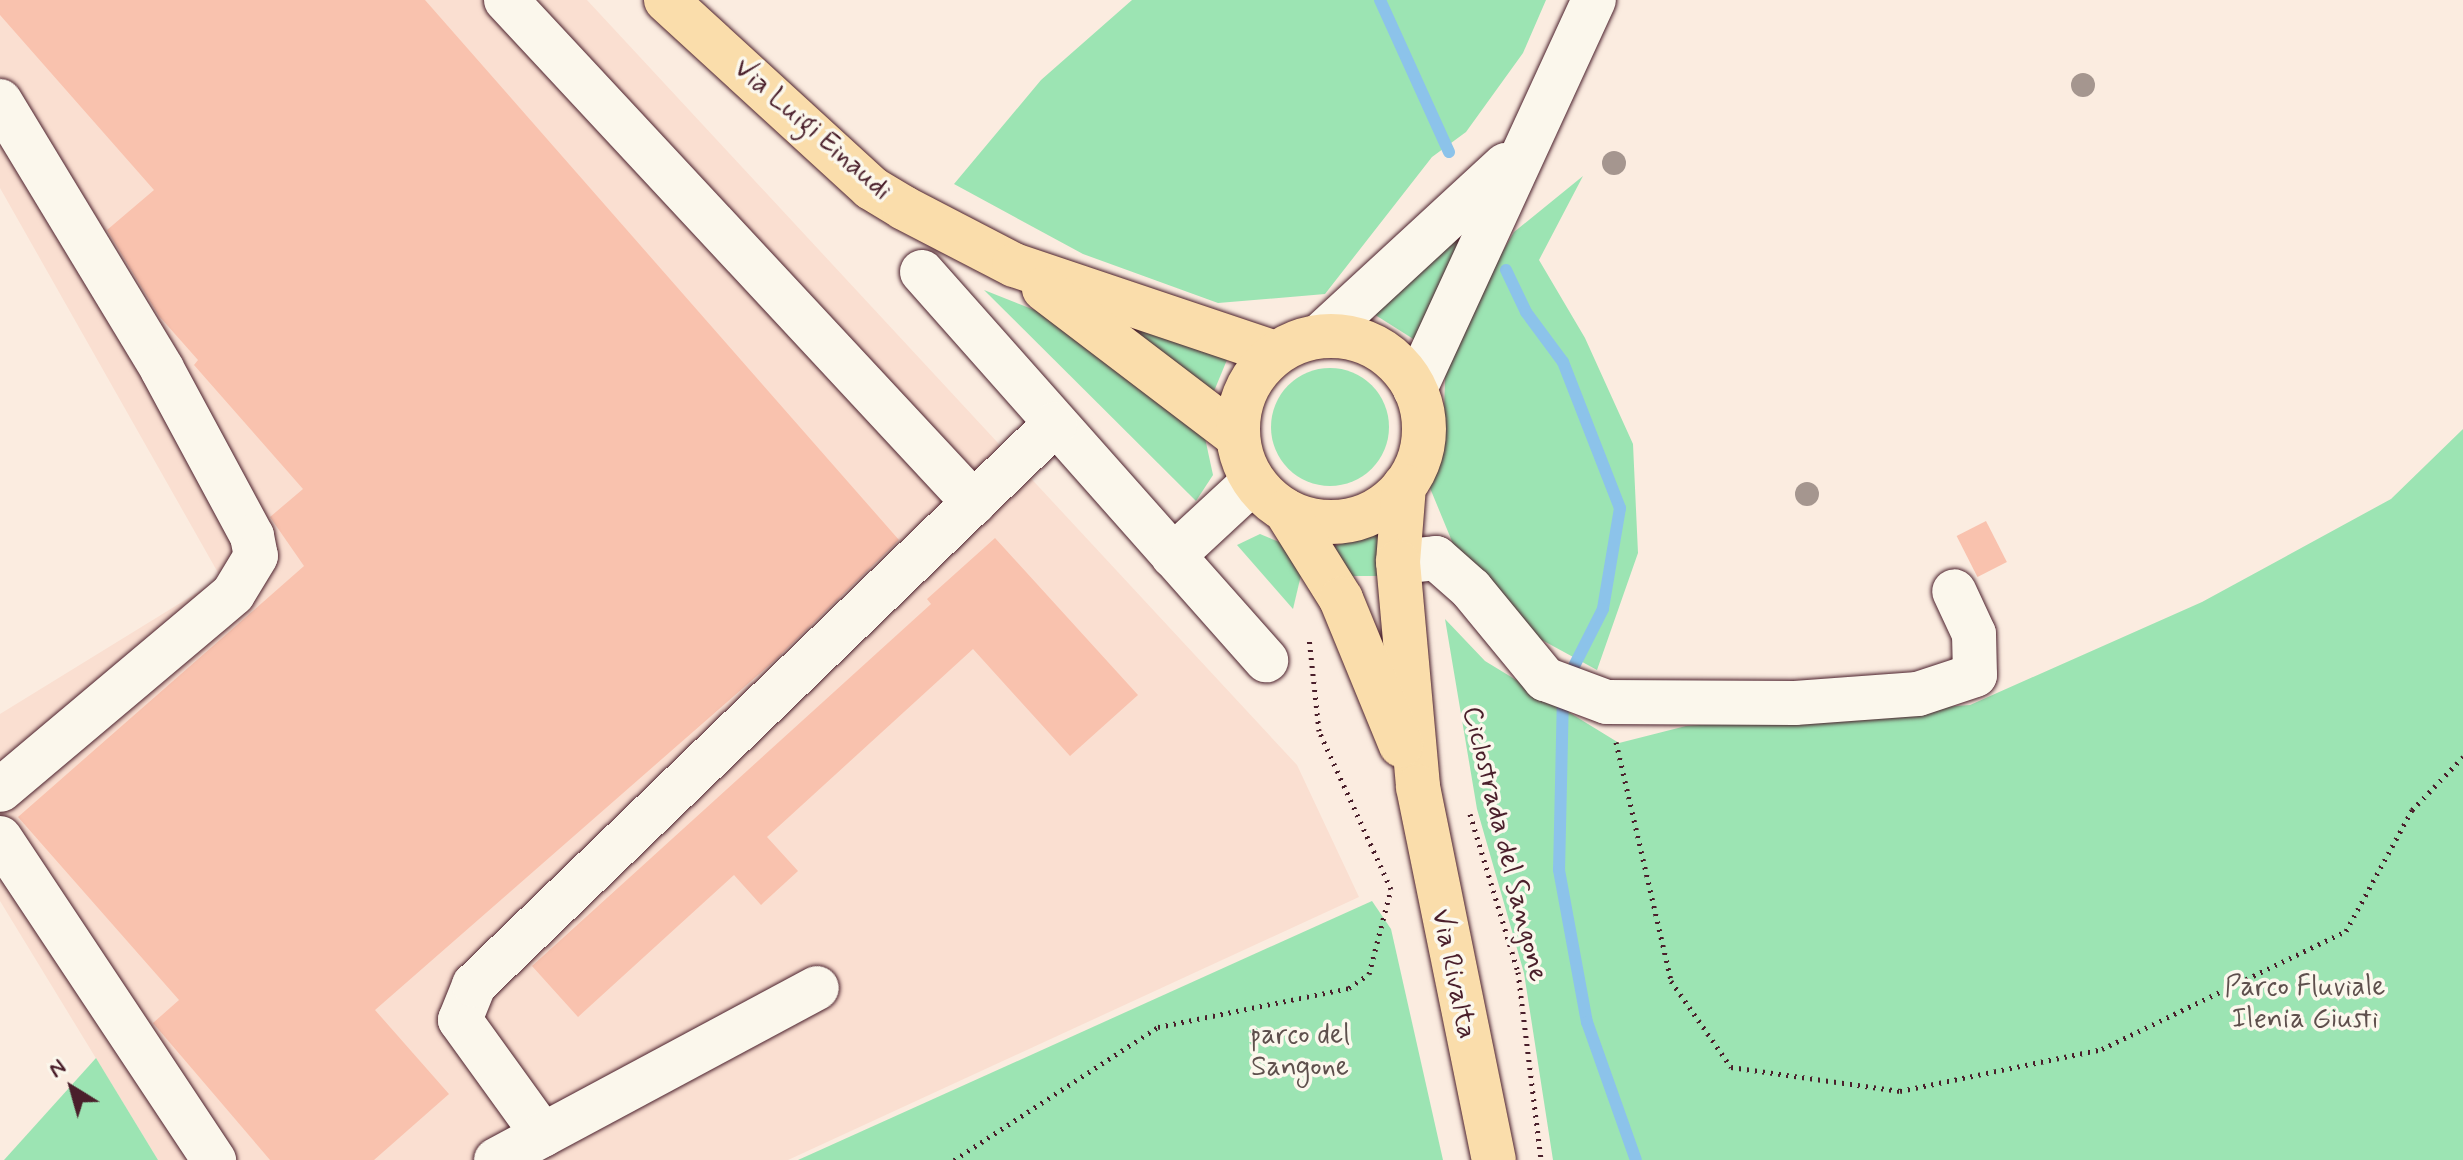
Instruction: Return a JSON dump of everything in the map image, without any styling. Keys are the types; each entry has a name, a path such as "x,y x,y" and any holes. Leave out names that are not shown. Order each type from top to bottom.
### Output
{"main road":[{"name":"Via Luigi Einaudi","path":"666,0 871,188 1014,265 1237,436"},
{"name":"Via Luigi Einaudi","path":"1014,265 1276,353"},
{"name":"Via Rivalta","path":"1286,511 1316,521 1349,520 1380,508 1404,486 1420,456 1424,422 1415,389 1392,358 1358,339 1320,336 1276,353 1245,390 1237,436 1253,482 1286,511 1341,599 1418,787"},
{"name":"Via Rivalta","path":"1404,486 1398,562 1418,787 1494,1160"}],"street":[{"path":"506,0 974,503"},
{"path":"1415,389 1519,153 1594,0"},
{"path":"0,101 162,369 252,536 256,556 233,594 0,790"},
{"path":"1320,336 1519,153"},
{"path":"922,272 1266,660"},
{"path":"543,1135 460,1020 474,985 1055,424"},
{"path":"1173,556 1253,482"},
{"path":"1398,562 1436,558 1471,589 1545,679 1607,702 1795,703 1933,690 1975,675 1974,634 1954,591"},
{"path":"0,838 214,1160"},
{"path":"496,1160 817,988"}],"path":[{"path":"954,1160 1158,1027 1349,988 1369,974 1391,889 1319,731 1312,690 1308,612 1341,599"},
{"path":"1607,702 1671,981 1731,1067 1900,1091 2102,1049 2346,931 2412,810 2463,757"},
{"name":"Ciclostrada del Sangone","path":"1466,797 1518,972 1541,1159"}],"shaded area":[{"path":"0,0 587,0 1297,765 1359,897 788,1160 158,1160 0,901 0,714 221,578 0,188"}],"green space":[{"path":"1132,0 1546,0 1523,53 1466,132 1432,157 1325,294 1218,303 1083,254 954,184 1041,80"},
{"path":"1583,176 1539,260 1585,338 1633,444 1638,553 1597,670 1507,621 1456,551 1430,488 1444,411 1446,349 1514,232"},
{"path":"1491,188 1418,342 1369,311"},
{"path":"984,290 1037,311 1205,438 1213,475 1196,501"},
{"path":"1097,308 1229,355 1212,396"},
{"path":"1330,368 1363,378 1379,394 1389,427 1379,460 1363,476 1330,486 1297,476 1281,460 1271,427 1281,394 1297,378"},
{"name":"Parco Fluviale Ilenia Giusti","path":"2463,429 2463,1160 1553,1160 1524,973 1477,809 1445,619 1485,661 1619,743 1686,726 1970,705 2202,602 2391,499"},
{"path":"1385,531 1387,576 1352,576 1334,546"},
{"path":"1260,534 1284,544 1301,575 1293,609 1237,545"},
{"name":"parco del Sangone","path":"1372,901 1391,929 1443,1160 798,1160"},
{"path":"96,1058 158,1160 4,1160"}],"building":[{"path":"0,0 425,0 899,540 774,661 375,1010 449,1094 374,1160 270,1160 153,1023 179,1000 18,817 304,566 270,517 303,489 194,365 198,360 159,316 107,230 154,190 0,15"},
{"path":"1986,521 2007,562 1977,577 1957,536"},
{"path":"995,538 1138,695 1070,756 973,649 767,837 798,871 761,905 734,875 578,1017 532,966 931,604 927,599"}],"waterway":[{"path":"1380,0 1449,152"},
{"path":"1506,270 1526,312 1563,362 1620,508 1603,609 1568,678"},
{"path":"1563,695 1559,870 1587,1022 1636,1160"}]}
